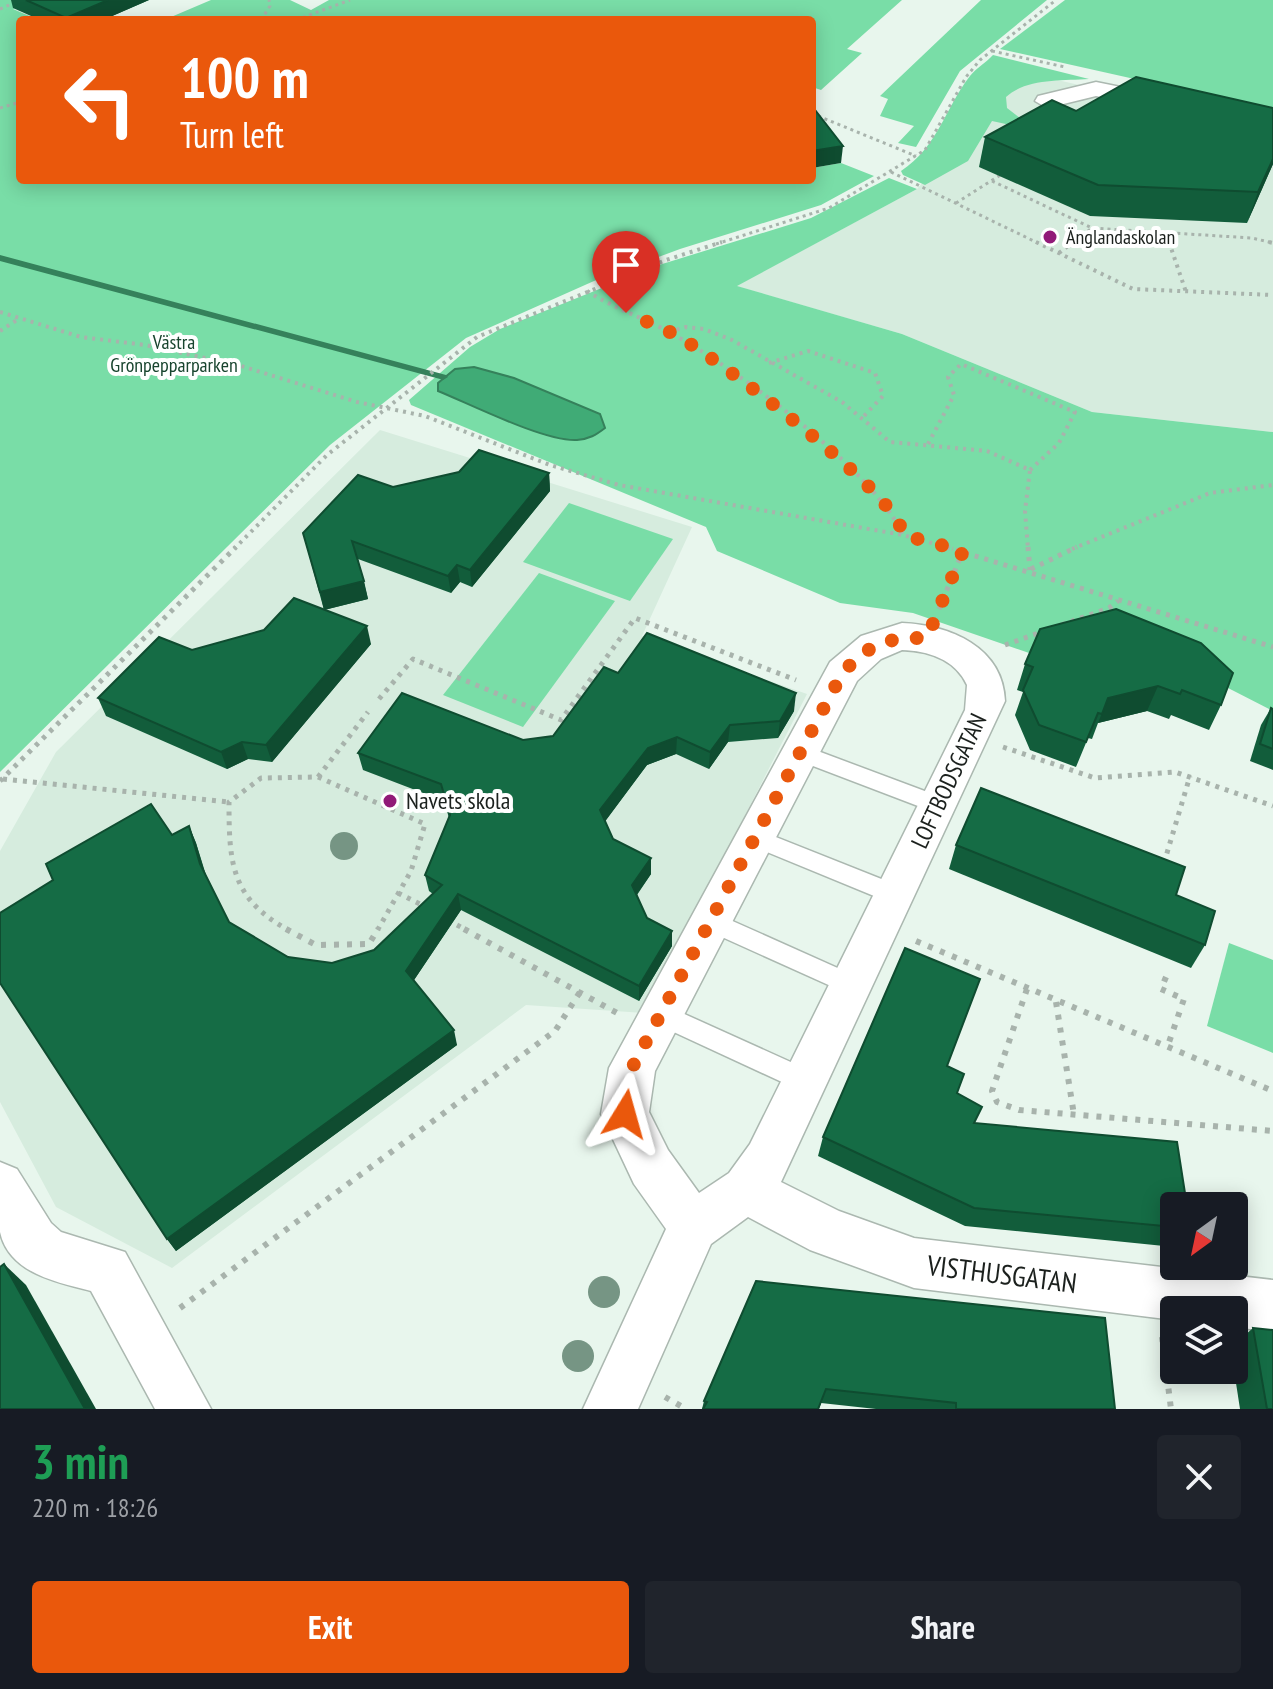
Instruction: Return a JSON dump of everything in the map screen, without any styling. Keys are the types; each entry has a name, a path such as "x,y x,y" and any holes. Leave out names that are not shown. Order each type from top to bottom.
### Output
{"street":[{"path":"1047,101 1096,89 1186,107"},
{"path":"610,1409 693,1226 651,1167 625,1114 632,1068 843,672 864,651 890,638 927,638 962,654 974,665"},
{"name":"LOFTBODSGATAN","path":"693,1226 746,1190 767,1161 972,736 987,700 983,673 974,665"},
{"path":"0,1186 33,1241 48,1254 107,1270 184,1409"},
{"name":"VISTHUSGATAN","path":"746,1190 828,1232 914,1263 1273,1306"}],"lane":[{"path":"799,752 939,805"},
{"path":"753,837 888,910"},
{"path":"710,921 852,985"},
{"path":"656,1022 806,1081"}],"path":[{"path":"0,9 21,0"},
{"path":"307,16 350,0"},
{"path":"1,780 327,455 489,330 666,260 810,217 917,157 934,137 945,111 980,60 1056,0"},
{"path":"816,115 917,157"},
{"path":"891,172 1133,289 1273,295"},
{"path":"955,203 1005,172"},
{"path":"992,181 1092,228 1252,238 1273,243"},
{"path":"1059,253 1092,228"},
{"path":"1166,233 1186,292"},
{"path":"587,291 613,307 669,332 748,386 866,482 897,517 903,535"},
{"path":"0,312 17,320 81,337 145,345 238,365 386,409 425,416 550,465 619,485 903,535 1030,570 1118,601 1273,647"},
{"path":"0,331 17,320"},
{"path":"669,332 686,327 704,329 732,340 842,402 890,442 987,451 1030,470"},
{"path":"768,363 808,351 875,373 883,396 862,418"},
{"path":"927,444 954,395 948,377 961,364 1075,412 1059,443 1030,470 1025,511 1030,570"},
{"path":"1030,570 1040,562 1210,493 1273,485"},
{"path":"927,638 963,551"},
{"path":"974,665 1020,637 1109,608 1118,601"},
{"path":"379,699 413,659 561,720 635,618 831,694"},
{"path":"318,777 368,712"},
{"path":"972,736 1095,778 1113,779 1160,770 1190,776 1273,806"},
{"path":"1163,868 1190,776"},
{"path":"1,780 229,802 261,778 318,777 425,824 411,871 369,944 316,945 271,921 239,889 229,843 229,802"},
{"path":"398,893 432,910"},
{"path":"888,910 1027,989 1273,1091"},
{"path":"457,925 580,992 656,1022"},
{"path":"1166,977 1161,989 1184,999 1168,1045"},
{"path":"1027,989 992,1091 997,1102 1007,1107 1074,1115 1273,1131"},
{"path":"143,1335 555,1031 580,992"},
{"path":"1056,1001 1074,1115"},
{"path":"1155,1293 1171,1409"}],"shaded area":[{"name":"Änglandaskolan","path":"1023,72 1273,130 1273,432 1092,412 902,334 736,286 917,189"},
{"path":"474,367 514,378 600,414 605,428 585,439 563,439 527,429 438,391 438,383 455,369"},
{"name":"Navets skola","path":"380,430 692,527 642,636 807,694 644,1013 526,1005 172,1268 56,1207 0,1102 0,851 56,752"}],"green space":[{"name":"Västra Grönpepparparken","path":"0,0 32,0 13,9 30,16 16,16 16,184 816,184 816,167 841,163 874,176 821,205 680,249 594,281 466,338 330,445 0,772"},
{"path":"211,0 290,0 311,10 329,0 902,0 847,49 862,53 821,90 816,88 816,16 173,16"},
{"path":"981,0 1047,0 960,71 916,147 898,143 914,126 880,116 888,99 880,96"},
{"path":"1065,0 1273,0 1273,110 1000,49"},
{"path":"993,55 1089,79 1034,83 1014,91 1006,97 1007,108 1024,121 1015,126 992,121 968,161 925,185 903,175 901,171 924,151 970,76"},
{"path":"889,178 917,189 737,286 902,334 1092,412 1273,432 1273,711 1189,668 1032,654 913,613 840,603 717,551 706,527 411,405 409,400 470,347 500,329 659,265 811,218"},
{"path":"569,503 673,539 630,601 523,562"},
{"path":"539,573 615,601 523,727 443,695"},
{"path":"1229,943 1273,960 1273,1053 1207,1026"}],"building":[{"path":"26,0 108,0 71,16 62,16"},
{"path":"1136,77 1273,108 1273,159 1258,192 1098,185 985,137 1052,100 1076,111"},
{"path":"816,111 843,146 816,150"},
{"path":"479,450 549,473 470,570 457,565 448,576 352,541 364,581 320,592 303,533 358,475 393,487 459,472"},
{"path":"294,598 367,626 266,745 242,742 221,752 98,698 159,637 192,650 264,630"},
{"path":"1116,609 1201,643 1233,673 1221,705 1182,690 1180,694 1158,686 1108,698 1086,742 1039,725 1023,690 1033,667 1025,664 1040,629"},
{"path":"647,633 796,693 780,721 730,725 710,752 677,737 648,748 600,810 613,839 651,858 632,885 647,918 672,931 639,986 458,894 406,971 454,1030 167,1239 0,983 0,913 53,880 46,864 151,804 172,835 189,826 200,864 229,922 288,957 332,963 374,950 442,885 425,875 450,815 441,784 358,753 402,693 523,740 553,736 604,667 618,673"},
{"path":"1273,709 1273,749 1260,744"},
{"path":"981,788 1185,867 1176,895 1215,911 1205,945 956,845"},
{"path":"905,948 980,979 947,1066 964,1074 957,1093 982,1107 974,1123 1177,1142 1185,1192 1160,1192 1160,1226 974,1208 823,1137"},
{"path":"4,1264 85,1409 0,1409 0,1267"},
{"path":"756,1281 1105,1318 1115,1409 956,1409 956,1403 826,1389 818,1409 703,1409"},
{"path":"1253,1328 1273,1330 1273,1409 1267,1409"}],"waterway":[{"path":"0,258 443,377"}],"place":[{"name":"Änglandaskolan","path":"1050,237"},
{"name":"Navets skola","path":"390,801"}],"route":[{"path":"625,1114 632,1068 843,672 864,651 890,638 927,638 963,551 903,535 903,527 897,517 866,482 748,386 677,336 626,313"}]}
